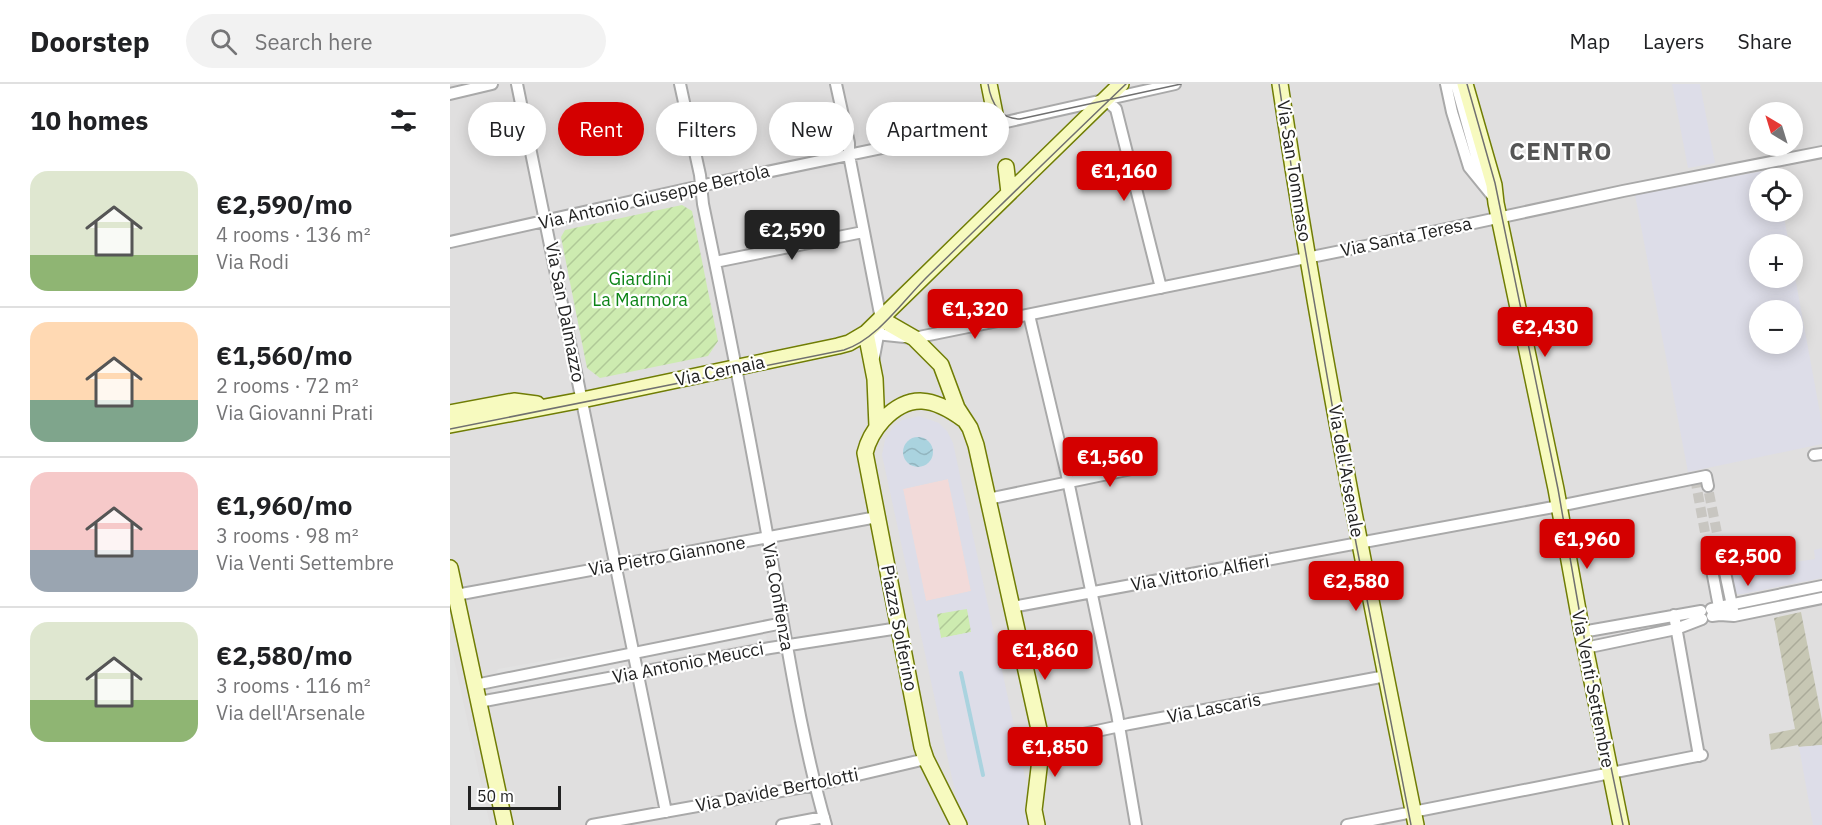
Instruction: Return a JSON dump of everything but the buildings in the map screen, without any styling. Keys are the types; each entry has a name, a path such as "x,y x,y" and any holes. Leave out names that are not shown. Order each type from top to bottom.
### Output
{"street":[{"path":"450,94 492,84"},
{"name":"Via San Dalmazzo","path":"517,84 666,812"},
{"name":"Via Confienza","path":"680,84 700,175 700,186 768,538 786,645 815,785 825,821"},
{"path":"836,84 840,102"},
{"path":"989,84 993,102"},
{"path":"1113,84 1105,99 1116,109 1161,288"},
{"name":"Via Cernaia","path":"450,425 736,368 849,343 872,333 881,319 1121,84"},
{"name":"Via Antonio Giuseppe Bertola","path":"1009,121 1175,84"},
{"name":"Via San Tommaso","path":"1280,84 1308,257"},
{"name":"Via Venti Settembre","path":"1446,84 1454,120 1469,167 1495,199"},
{"name":"Via Venti Settembre","path":"1456,84 1478,163 1495,199"},
{"name":"Via Venti Settembre","path":"1465,84 1494,185 1621,825"},
{"name":"Via Santa Teresa","path":"914,338 1822,152"},
{"name":"Via Antonio Giuseppe Bertola","path":"450,242 844,156"},
{"path":"849,156 881,319 914,338 941,365 957,408 976,445 1042,743 1034,810 1037,825"},
{"path":"1006,167 1009,194"},
{"path":"715,262 863,232"},
{"name":"Via dell'Arsenale","path":"1308,257 1359,543 1414,819"},
{"path":"1029,315 1068,483 1120,728 1136,825"},
{"path":"872,333 914,338"},
{"name":"Piazza Solferino","path":"872,333 877,427"},
{"name":"Via Cernaia","path":"450,413 514,401 551,406"},
{"name":"Piazza Solferino","path":"960,825 926,759 865,453 877,427 896,409 916,401 941,405 965,420"},
{"path":"988,499 1146,466"},
{"name":"Via Vittorio Alfieri","path":"1012,607 1559,506 1707,481"},
{"name":"Via Pietro Giannone","path":"456,596 877,517"},
{"path":"1723,563 1733,610"},
{"path":"1711,565 1711,613"},
{"path":"450,568 506,825"},
{"path":"1733,610 1822,586"},
{"path":"1582,632 1674,615 1711,613 1822,598"},
{"path":"1585,648 1676,629 1711,613"},
{"path":"1347,825 1414,819 1610,773 1701,756 1674,615"},
{"name":"Via Antonio Meucci","path":"475,685 783,623"},
{"name":"Via Antonio Meucci","path":"479,702 786,645 899,628"},
{"name":"Via Lascaris","path":"1042,743 1386,675"},
{"name":"Via Davide Bertolotti","path":"592,825 815,785 926,759"},
{"name":"Via Davide Bertolotti","path":"782,825 825,821"}],"shaded area":[{"path":"450,84 1822,84 1822,825 450,825"},
{"path":"1672,84 1700,84 1715,163 1688,168"},
{"path":"1749,174 1749,222 1785,222 1787,234 1749,234 1749,288 1797,288 1799,300 1749,300 1749,354 1803,354 1803,320 1822,424 1822,444 1688,472 1635,195"},
{"path":"919,416 939,423 947,431 953,443 1028,791 1025,812 1028,825 969,825 958,806 882,455 885,440 893,427 902,420","holes":["948,479 971,591 926,601 903,489","967,609 971,632 941,638 937,614"]},
{"path":"948,479 971,591 926,601 903,489"},
{"path":"1822,548 1822,578 1742,594 1737,594 1731,589 1723,563 1737,564 1740,573 1759,569 1758,560 1794,553 1795,562 1815,559 1814,550"},
{"path":"1801,612 1822,720 1822,745 1799,747 1798,745 1771,750 1769,734 1795,729 1774,618"},
{"path":"766,635 767,640 646,662 646,657"},
{"path":"450,641 490,825 452,825 450,816"},
{"path":"611,649 614,652 496,673 498,669"},
{"path":"621,663 622,669 492,693 491,687"},
{"path":"1822,745 1822,825 1813,825 1799,747"}],"green space":[{"name":"Giardini La Marmora","path":"682,205 692,211 718,341 708,356 600,378 587,368 561,237 565,230"},
{"path":"967,608 972,632 941,638 936,614"}],"water":[{"path":"918,437 929,441 933,452 929,463 918,467 907,463 903,452 907,441"}],"waterway":[{"path":"961,673 983,775"}],"tunnel":[{"path":"1695,478 1711,565"},
{"path":"1706,478 1723,563"}],"tram line":[{"path":"988,84 991,97 1001,113 1020,119 1181,84"},
{"path":"450,429 844,350 856,345 879,328 929,275 1126,84"},
{"path":"1279,84 1294,185 1356,543 1411,825"},
{"path":"1467,84 1495,183 1558,489 1583,632 1623,825"}],"district":[{"name":"CENTRO","path":"1561,152"}]}
